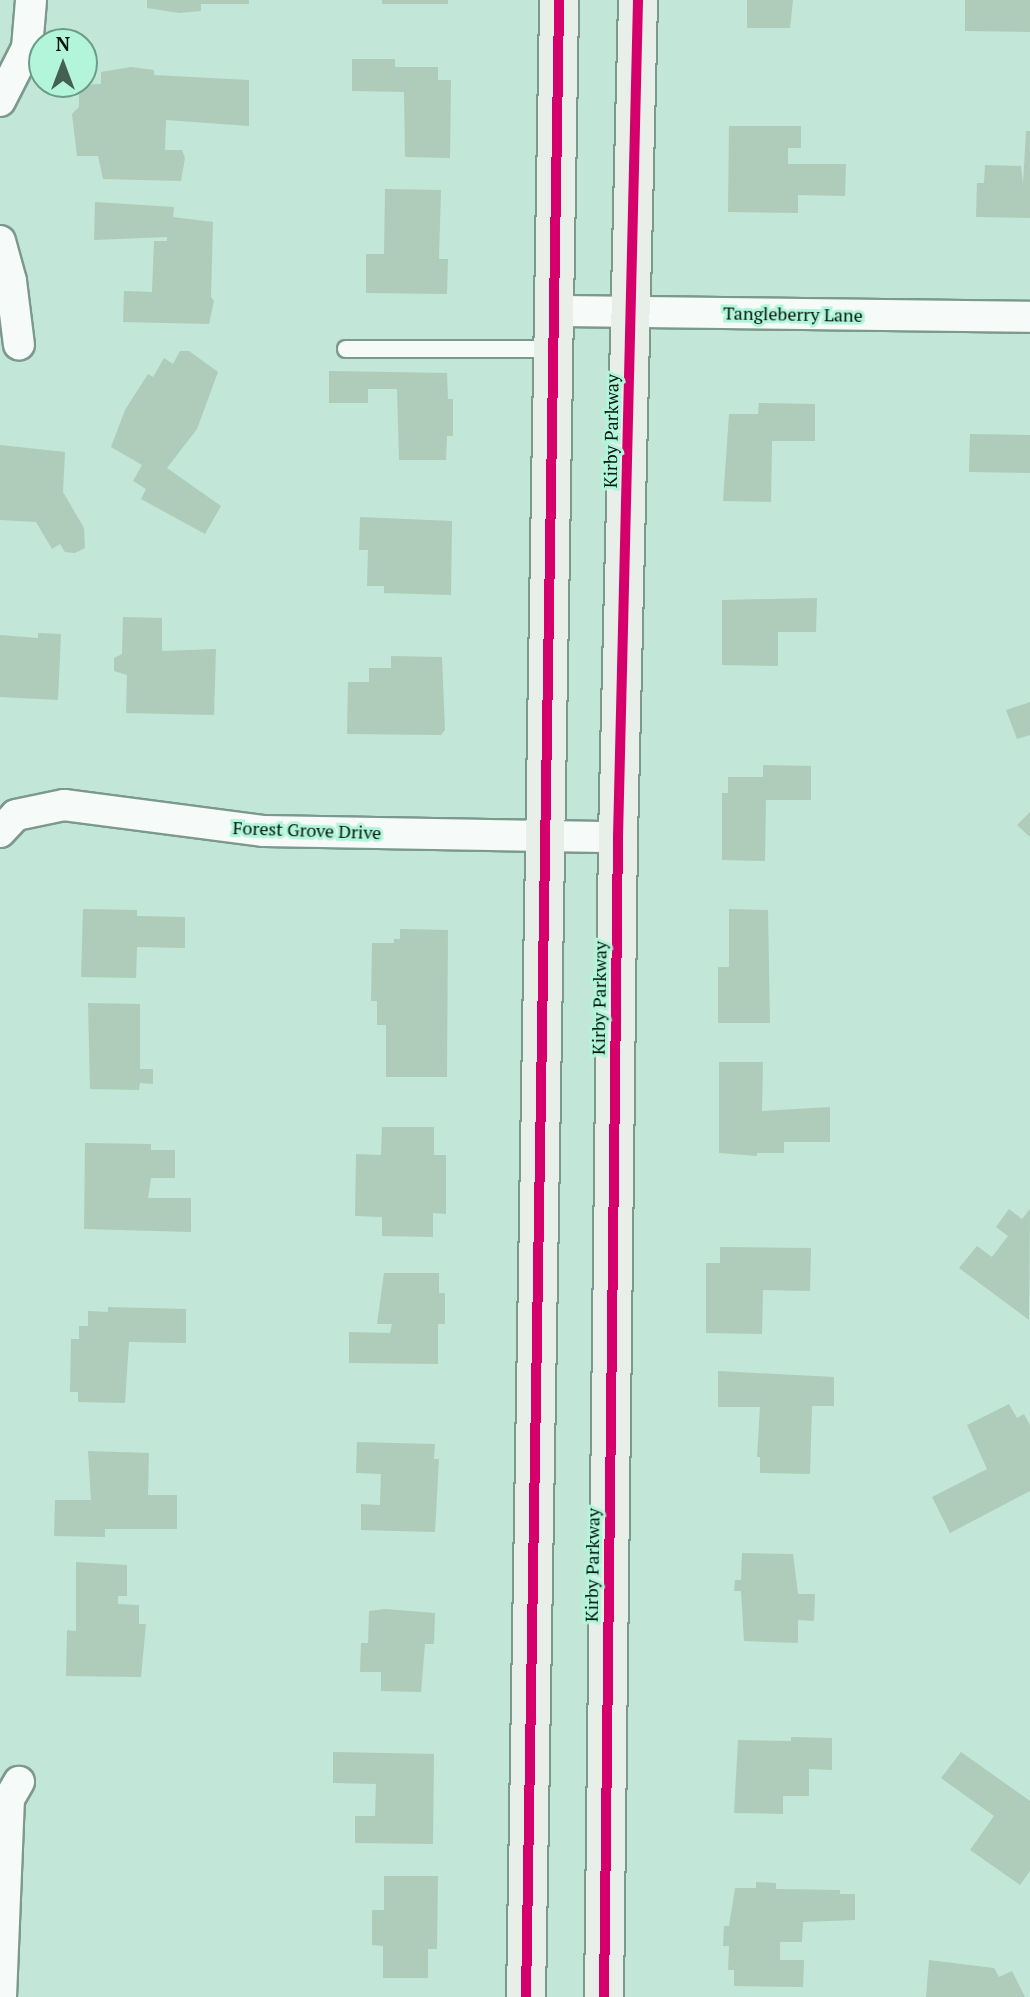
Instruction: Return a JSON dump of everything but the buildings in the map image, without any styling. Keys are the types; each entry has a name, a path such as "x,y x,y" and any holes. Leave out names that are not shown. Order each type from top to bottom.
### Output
{"main road":[{"path":"526,1997 557,310 559,0"},
{"name":"Kirby Parkway","path":"604,1997 618,836 638,0"}],"street":[{"path":"0,101 27,48 31,0"},
{"path":"0,241 13,290 19,345"},
{"name":"Tangleberry Lane","path":"557,310 1030,317"},
{"name":"Forest Grove Drive","path":"2,828 31,809 64,805 264,831 618,836"},
{"path":"1,1997 3,1885 9,1799 19,1782"}],"lane":[{"path":"346,349 555,349"}],"cycle path":[{"path":"526,1997 559,0"},
{"path":"604,1997 618,837 638,0"}]}
